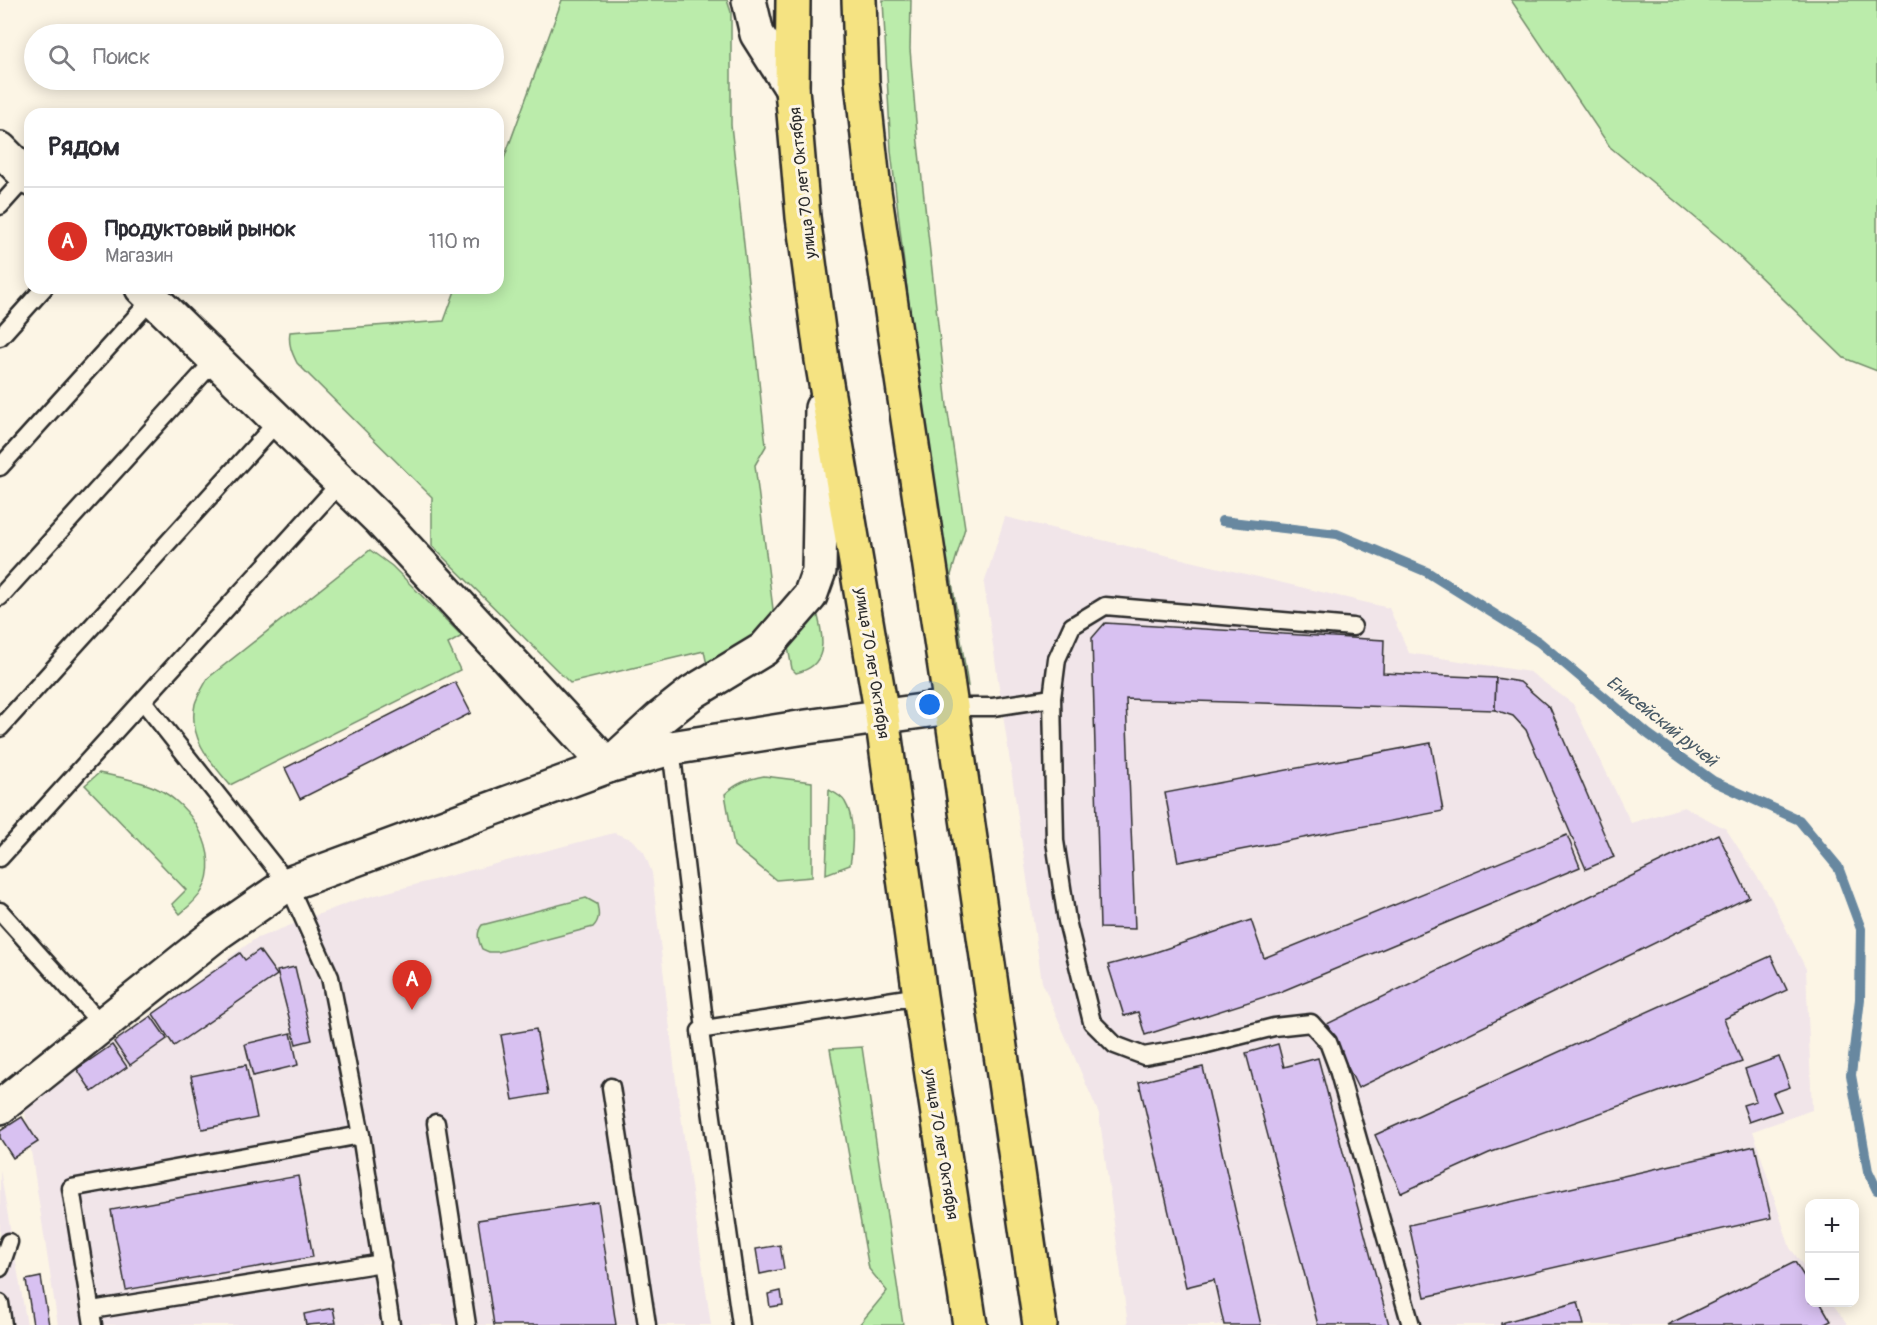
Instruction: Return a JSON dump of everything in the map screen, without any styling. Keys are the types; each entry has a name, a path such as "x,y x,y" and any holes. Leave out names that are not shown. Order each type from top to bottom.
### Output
{"main road":[{"name":"улица 70 лет Октября","path":"793,0 792,89 803,217 822,360 882,716 920,996 970,1325"},
{"path":"859,0 862,81 874,190 1040,1325"}],"street":[{"path":"748,0 757,34 792,89"},
{"path":"0,149 24,172"},
{"path":"148,294 381,521 608,766"},
{"path":"608,766 659,719 693,692 764,649 810,596 819,571 822,360"},
{"path":"0,1107 216,934 288,884 608,766 671,748 951,707"}],"lane":[{"path":"0,207 24,182"},
{"path":"0,337 39,294"},
{"path":"0,467 146,294"},
{"path":"0,597 216,359"},
{"path":"0,728 278,421"},
{"path":"0,858 341,482"},
{"path":"1353,627 1105,606 1072,626 1057,659 1052,698 1055,841 1067,921 1092,1022 1115,1045 1144,1056 1195,1047 1274,1027 1311,1023 1328,1042 1337,1066 1411,1325"},
{"path":"951,707 993,707 1052,698"},
{"path":"143,701 288,884 330,977 361,1135 391,1325"},
{"path":"671,748 705,1029 920,996"},
{"path":"0,911 102,1025"},
{"path":"700,1031 741,1325"},
{"path":"610,1086 647,1325"},
{"path":"436,1123 467,1325"},
{"path":"361,1135 71,1188 92,1318 382,1263"},
{"path":"0,1268 9,1242"},
{"path":"0,1303 3,1325"}],"shaded area":[{"path":"1005,517 1389,608 1409,653 1530,672 1573,704 1631,823 1684,807 1726,829 1771,898 1806,969 1812,1110 1753,1131 1790,1248 1805,1268 1805,1307 1835,1307 1848,1325 1128,1325 1099,1114 1042,982 984,584"},
{"path":"614,833 631,839 644,852 652,873 676,1081 711,1325 58,1325 24,1106 255,939 353,901"},
{"path":"0,1170 27,1325 0,1325"}],"green space":[{"path":"562,0 727,0 731,12 731,125 766,446 755,465 774,617 764,636 707,665 704,651 570,683 432,546 432,497 297,363 292,352 290,332 444,321 454,294 504,294 504,159"},
{"path":"883,0 911,0 910,49 917,134 947,406 965,528 951,575 968,686 962,683 915,359 891,151"},
{"path":"1511,0 1877,0 1877,371 1844,358 1721,239 1610,147"},
{"path":"370,550 392,566 462,636 448,644 460,670 230,785 208,758 195,728 195,704 208,678"},
{"path":"815,614 818,616 822,634 819,658 814,665 796,673 792,669 787,642"},
{"path":"99,773 135,781 169,795 181,806 200,831 209,861 207,876 200,894 180,914 172,904 186,890 85,785"},
{"path":"764,776 812,782 812,877 776,880 734,846 725,794 743,782"},
{"path":"829,790 845,802 852,824 852,841 850,865 826,874"},
{"path":"586,898 597,904 597,922 593,927 498,952 482,949 479,943 479,931 482,925"},
{"path":"862,1047 903,1325 859,1325 887,1291 869,1269 830,1049"}],"building":[{"path":"1105,623 1384,640 1383,673 1496,678 1495,710 1126,699 1135,929 1100,928 1092,638"},
{"path":"1496,678 1520,682 1550,708 1614,857 1586,869 1526,730 1513,716 1495,710"},
{"path":"455,682 471,713 300,799 285,768"},
{"path":"1431,743 1443,811 1178,862 1165,793"},
{"path":"1718,834 1749,897 1358,1088 1327,1024"},
{"path":"1567,835 1580,867 1280,992 1145,1035 1138,1012 1124,1016 1108,965 1153,953 1251,920 1264,958"},
{"path":"259,950 277,975 174,1046 153,1014 240,953 245,960"},
{"path":"1771,956 1787,990 1724,1019 1742,1062 1489,1153 1401,1193 1375,1135"},
{"path":"295,967 312,1040 296,1044 277,971"},
{"path":"151,1016 167,1039 130,1065 114,1042"},
{"path":"536,1029 548,1094 513,1100 501,1035"},
{"path":"291,1033 298,1065 253,1076 245,1044"},
{"path":"1278,1044 1284,1067 1318,1058 1389,1325 1318,1325 1246,1053"},
{"path":"112,1045 127,1067 92,1092 77,1069"},
{"path":"1779,1057 1790,1087 1773,1093 1781,1111 1749,1122 1743,1105 1756,1101 1745,1069"},
{"path":"246,1065 257,1118 202,1129 191,1076"},
{"path":"1203,1067 1261,1325 1224,1325 1214,1280 1186,1287 1139,1082"},
{"path":"22,1117 38,1142 13,1158 0,1138 0,1131"},
{"path":"1755,1146 1771,1218 1425,1297 1409,1225"},
{"path":"298,1176 313,1257 126,1290 111,1210"},
{"path":"598,1202 616,1325 494,1325 478,1220"},
{"path":"780,1245 784,1269 760,1274 756,1249"},
{"path":"1795,1262 1805,1278 1805,1307 1823,1307 1831,1321 1823,1325 1667,1325"},
{"path":"41,1277 49,1325 33,1325 26,1280"},
{"path":"781,1291 783,1305 770,1307 768,1294"},
{"path":"1578,1302 1584,1325 1501,1325 1501,1323"},
{"path":"333,1308 336,1323 306,1325 304,1314"}],"waterway":[{"name":"Енисейский ручей","path":"1222,521 1337,534 1427,572 1539,642 1648,734 1713,781 1799,820 1838,867 1861,929 1860,999 1851,1075 1868,1171 1877,1190"}],"place":[{"name":"Продуктовый рынок","path":"412,1010"}]}
